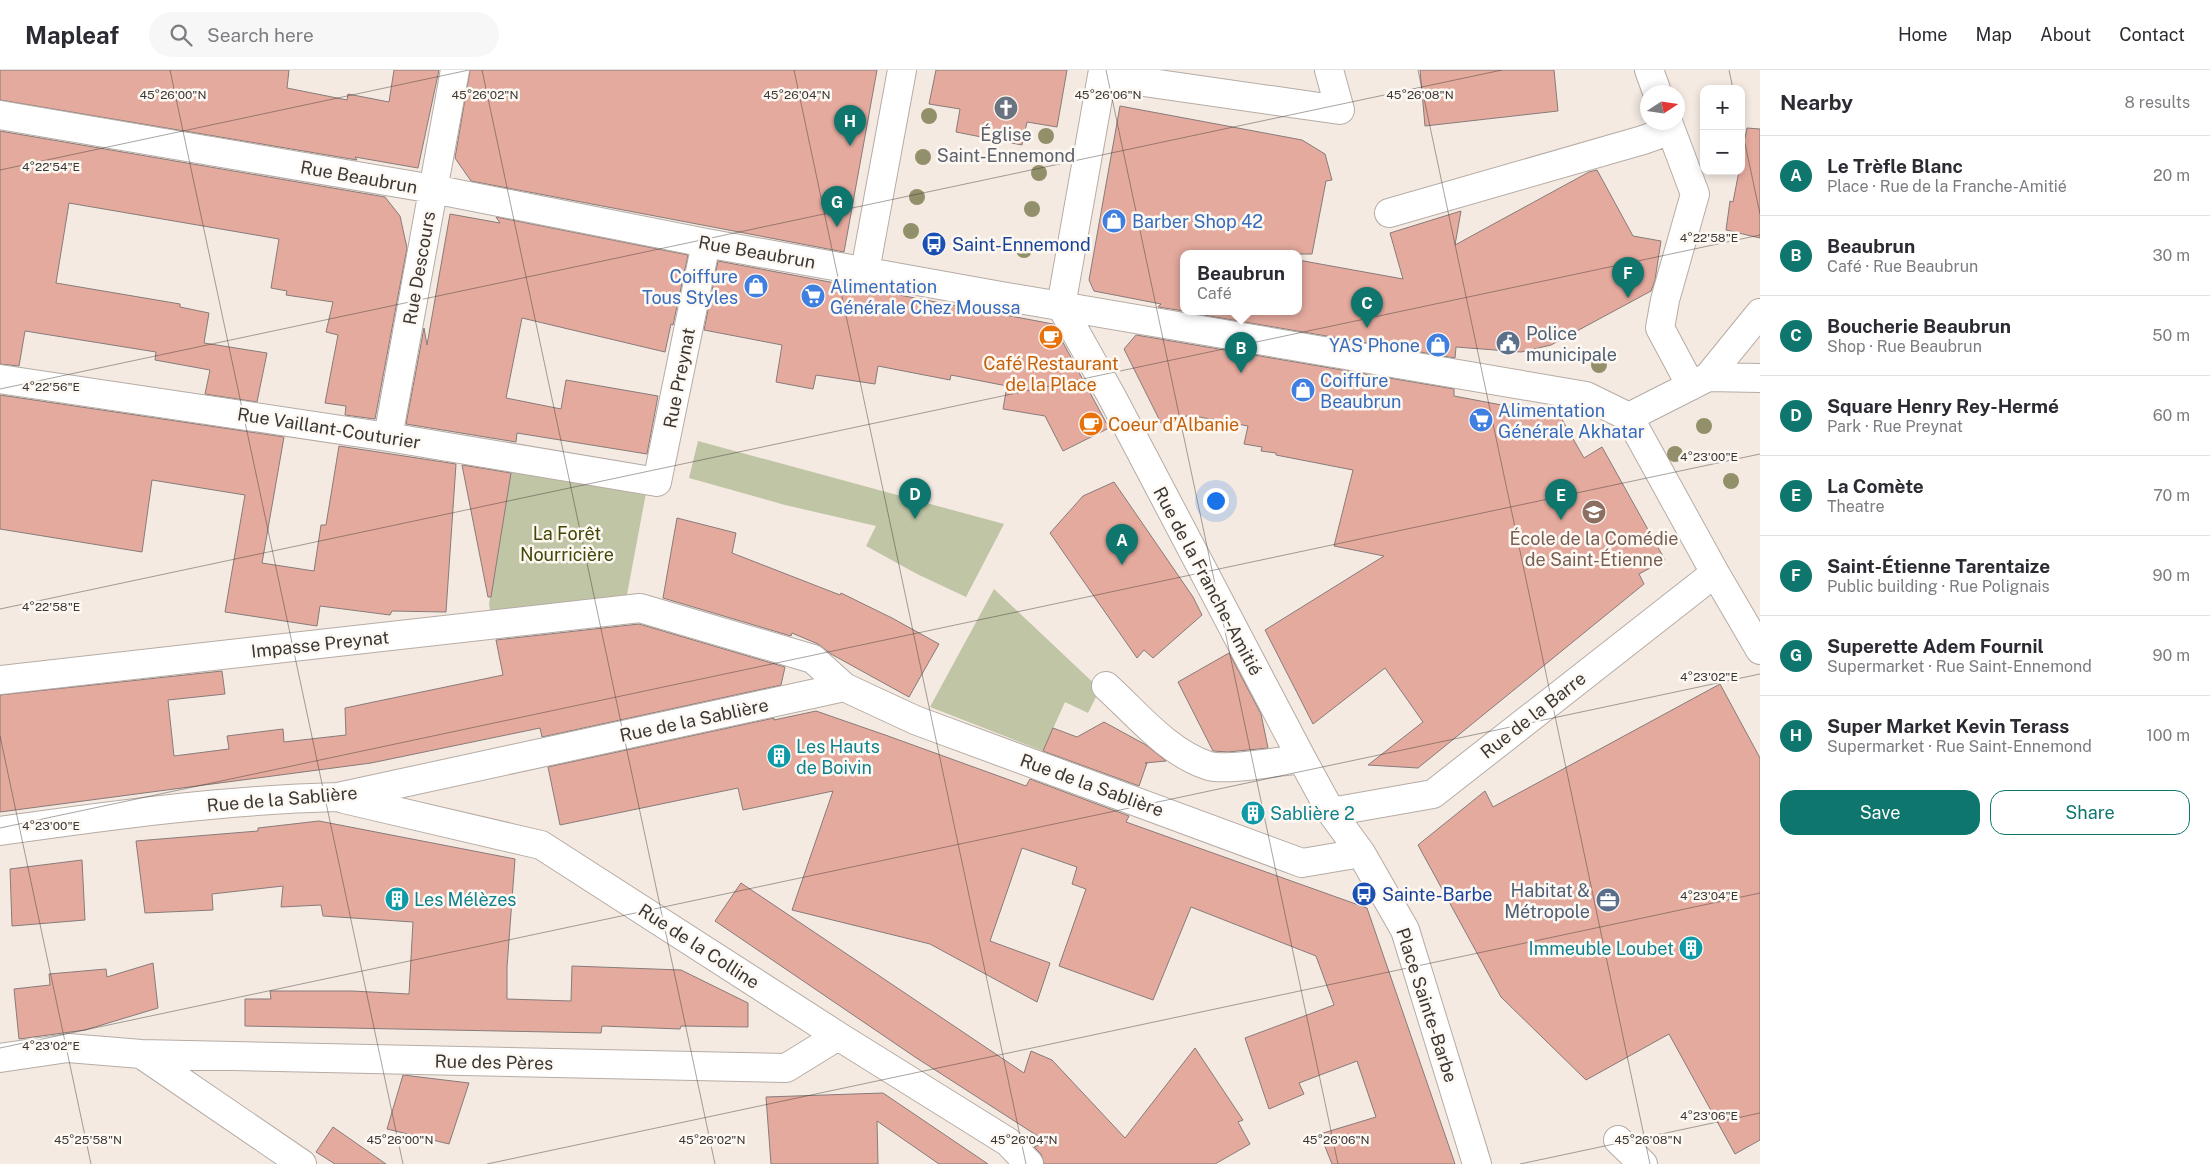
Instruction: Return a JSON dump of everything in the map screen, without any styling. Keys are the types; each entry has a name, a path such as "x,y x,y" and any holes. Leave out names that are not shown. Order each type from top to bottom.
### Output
{"street":[{"name":"Rue Descours","path":"388,437 455,70"},
{"path":"865,271 902,70"},
{"path":"1060,306 1102,73 1340,110 1329,70"},
{"path":"1648,70 1654,85"},
{"name":"Rue Beaubrun","path":"0,115 433,189 706,243 1060,306 1586,396 1629,417"},
{"path":"1389,212 1643,140 1662,130"},
{"path":"1671,130 1695,194 1665,300 1660,328 1700,381"},
{"name":"Rue Preynat","path":"657,482 706,243"},
{"name":"Rue de la Franche-Amitié","path":"1060,306 1112,397 1331,812 1361,854"},
{"path":"1760,313 1700,381 1629,417 1760,650"},
{"path":"1700,381 1760,378"},
{"name":"Rue Vaillant-Couturier","path":"0,379 388,437 657,482"},
{"name":"Rue de la Barre","path":"1331,812 1433,794 1715,573"},
{"name":"Impasse Preynat","path":"0,680 640,608 813,659 844,687"},
{"path":"1106,686 1174,748 1210,766 1241,766 1302,759"},
{"name":"Rue de la Sablière","path":"0,832 151,810 268,799 338,797 844,687 915,720 1302,863 1361,854"},
{"name":"Rue de la Colline","path":"338,797 541,845 838,1036 1008,1142 1029,1164"},
{"name":"Place Sainte-Barbe","path":"1361,854 1405,930 1477,1164"},
{"name":"Rue des Pères","path":"0,1058 68,1048 141,1054 786,1068 838,1036"},
{"name":"Rue des Pères","path":"141,1054 302,1164"},
{"path":"1618,1140 1643,1164"}],"green space":[{"path":"698,441 1004,524 966,597 917,574 866,546 876,526 785,505 689,478"},
{"name":"La Forêt Nourricière","path":"511,472 646,493 626,600 491,616 489,604"},
{"path":"994,589 1100,689 1088,713 1065,702 1043,751 930,707"}],"building":[{"path":"0,70 289,70 287,88 347,100 348,94 389,102 394,70 439,70 418,168 355,157 357,160 0,100"},
{"path":"470,70 877,70 844,252 471,181 455,158"},
{"name":"Église Saint-Ennemond","path":"936,70 1067,70 1057,127 1027,122 1022,145 956,132 960,109 929,104"},
{"path":"1420,70 1554,70 1558,111 1425,126"},
{"path":"1120,106 1302,140 1325,154 1332,180 1326,181 1312,254 1302,254 1302,250 1180,250 1180,310 1158,307 1161,304 1094,291 1089,280"},
{"path":"1747,128 1760,129 1760,238 1726,230 1730,201 1733,202 1738,175 1745,175 1745,138"},
{"path":"0,131 385,197 400,216 407,248 375,419 345,415 346,406 325,403 338,335 326,332 333,302 286,295 287,291 271,288 279,239 69,203 56,283 180,304 180,307 209,313 204,343 267,353 257,402 205,394 210,370 155,360 156,352 25,331 19,366 0,364"},
{"path":"1597,170 1633,236 1661,241 1655,280 1651,291 1551,345 1521,352 1456,347 1455,358 1204,315 1302,315 1302,261 1403,279 1390,233 1461,211 1455,245 1589,172"},
{"path":"450,214 500,223 496,217 688,255 673,325 671,324 665,352 522,318 506,398 561,409 566,380 658,396 647,454 517,433 516,442 406,424 424,328 427,345"},
{"path":"718,261 1053,324 1109,428 1063,451 1045,416 1003,409 1007,386 951,375 950,380 878,366 875,384 816,375 813,389 776,382 782,345 704,330"},
{"path":"1136,335 1454,389 1454,396 1560,416 1584,458 1602,447 1665,560 1639,574 1644,584 1418,768 1368,765 1423,722 1385,668 1313,724 1265,630 1384,556 1334,546 1353,470 1276,455 1276,453 1261,451 1262,447 1244,444 1248,426 1189,415 1163,427 1124,349"},
{"path":"0,395 284,437 262,563 314,571 321,525 326,525 339,446 456,464 446,612 392,611 390,615 320,606 317,626 225,612 245,495 152,480 142,552 0,529"},
{"path":"462,465 511,473 491,597 488,597"},
{"path":"1114,482 1193,597 1202,615 1153,658 1144,650 1137,658 1050,533 1083,496"},
{"path":"677,518 736,533 732,553 840,595 841,593 939,644 909,697 831,654 818,644 792,633 791,636 663,598"},
{"path":"639,624 785,667 781,685 542,737 540,728 371,763 0,812 0,695 222,671 225,694 168,700 174,756 229,749 227,736 283,729 284,742 346,735 345,708 503,675 496,640"},
{"path":"1229,653 1261,714 1268,748 1228,752 1213,751 1178,682"},
{"name":"Immeuble Loubet","path":"1720,684 1760,758 1760,1140 1735,1154 1669,1034 1586,1080 1501,997 1418,845 1485,791 1493,807"},
{"path":"816,711 1026,786 1030,779 1129,816 1126,822 1367,908 1455,1164 1332,1164 1320,1134 1376,1117 1357,1061 1299,1083 1304,1094 1269,1109 1245,1038 1334,1005 1316,956 1191,907 1153,1000 1059,966 1086,889 1072,884 1077,867 1022,848 990,941 1050,963 1037,1002 930,944 792,910 833,791 743,810 738,788 560,825 548,767 774,718 774,720"},
{"path":"1104,722 1146,745 1166,761 1145,763 1147,763 1139,786 1043,751 1053,728 1077,737"},
{"path":"319,821 515,859 507,967 507,999 571,1001 572,966 681,970 748,1003 748,1027 681,1026 680,1029 602,1026 601,1033 245,1026 245,999 271,999 270,991 352,991 409,994 413,922 323,916 321,905 281,907 283,886 212,894 213,910 145,913 136,841 258,831 258,828"},
{"path":"82,860 85,920 12,926 10,869"},
{"path":"741,883 1024,1073 1031,1051 1052,1060 1125,1138 1195,1048 1243,1120 1238,1122 1250,1144 1215,1164 1044,1164 1041,1154 1034,1147 1047,1142 915,1057 715,921"},
{"path":"153,963 158,1008 85,1030 19,1039 14,989 50,985 49,974 106,969 107,977"},
{"path":"403,1075 469,1083 449,1144 387,1129"},
{"path":"883,1093 988,1164 939,1164 877,1121 878,1164 771,1164 766,1097"},
{"path":"333,1127 386,1164 335,1164 316,1152"}],"place":[{"name":"Église Saint-Ennemond","path":"1006,108"},
{"name":"Super Market Kevin Terass","path":"850,146"},
{"name":"Barber Shop 42","path":"1114,221"},
{"name":"Superette Adem Fournil","path":"837,227"},
{"name":"Saint-Ennemond","path":"934,244"},
{"name":"Coiffure Tous Styles","path":"756,286"},
{"name":"Alimentation Générale Chez Moussa","path":"813,296"},
{"name":"Saint-Étienne Tarentaize","path":"1628,298"},
{"name":"Boucherie Beaubrun","path":"1367,328"},
{"name":"Café Restaurant de la Place","path":"1051,337"},
{"name":"Police municipale","path":"1508,343"},
{"name":"YAS Phone","path":"1438,345"},
{"name":"Beaubrun","path":"1241,373"},
{"name":"Coiffure Beaubrun","path":"1303,390"},
{"name":"Alimentation Générale Akhatar","path":"1481,420"},
{"name":"Coeur d’Albanie","path":"1091,424"},
{"name":"École de la Comédie de Saint-Étienne","path":"1594,512"},
{"name":"Square Henry Rey-Hermé","path":"915,519"},
{"name":"La Comète","path":"1561,520"},
{"name":"Le Trèfle Blanc","path":"1122,565"},
{"name":"Les Hauts de Boivin","path":"779,756"},
{"name":"Sablière 2","path":"1253,813"},
{"name":"Sainte-Barbe","path":"1364,894"},
{"name":"Les Mélèzes","path":"397,899"},
{"name":"Habitat & Métropole","path":"1608,900"},
{"name":"Immeuble Loubet","path":"1691,948"}]}
